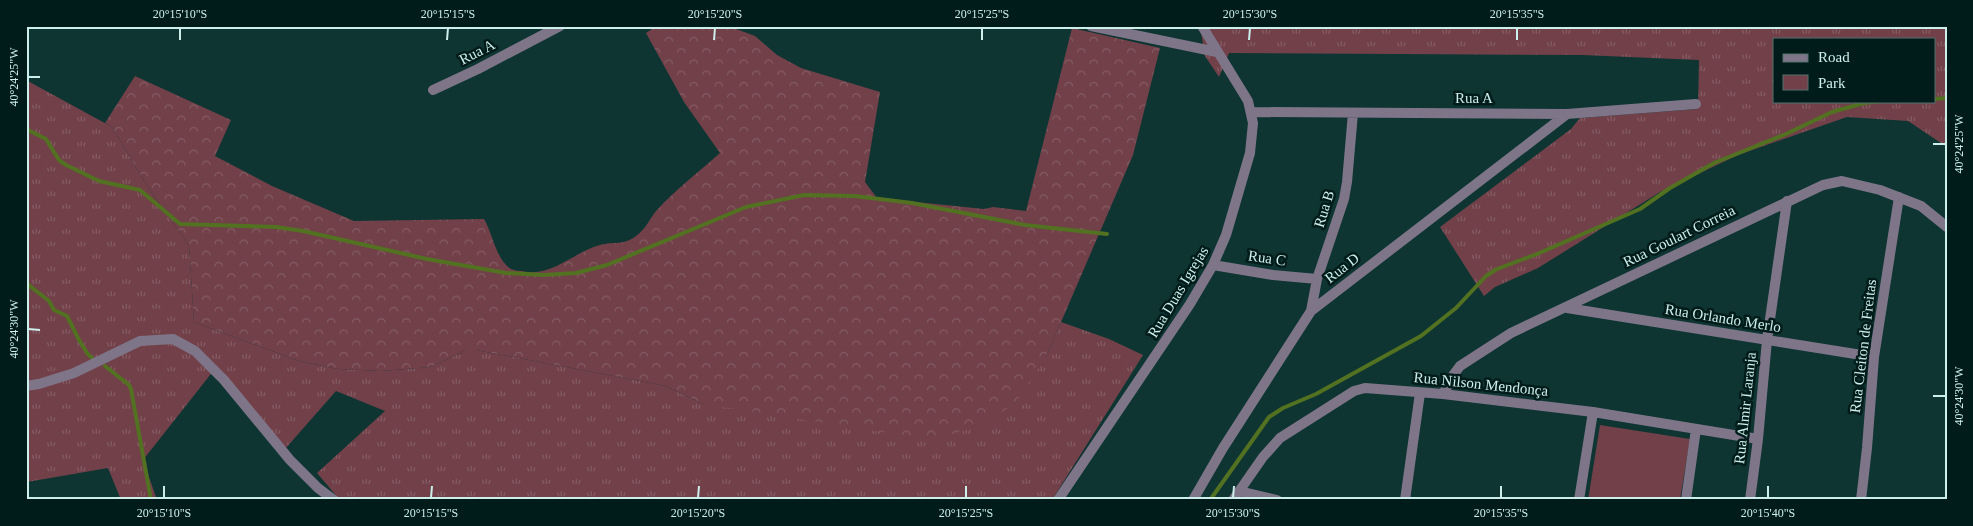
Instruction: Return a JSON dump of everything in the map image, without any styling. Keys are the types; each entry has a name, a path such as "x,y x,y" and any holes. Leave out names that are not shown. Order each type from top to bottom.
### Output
{"street":[{"name":"Rua A","path":"433,90 560,26"},
{"path":"1091,26 1217,52"},
{"name":"Rua Duas Igrejas","path":"1058,500 1160,349 1213,265 1226,235 1250,153 1253,138 1252,112 1240,88 1202,26"},
{"name":"Rua A","path":"1252,112 1567,114 1696,104"},
{"name":"Rua B","path":"1310,311 1317,279 1344,199 1353,113"},
{"name":"Rua D","path":"1193,500 1223,448 1310,311 1567,114"},
{"name":"Rua Goulart Correia","path":"1443,394 1454,374 1465,362 1511,333 1568,308 1823,185 1842,181 1862,185 1899,197 1921,206 1947,227"},
{"name":"Rua Cleiton de Freitas","path":"1861,500 1874,357 1899,197"},
{"name":"Rua Almir Laranja","path":"1750,500 1758,439 1767,340 1787,201"},
{"name":"Rua C","path":"1213,265 1273,275 1317,279"},
{"name":"Rua Orlando Merlo","path":"1568,308 1874,357"},
{"path":"26,386 74,373 140,341 173,339 194,350 218,374 290,460 318,488 334,500"},
{"name":"Rua Nilson Mendonça","path":"1233,500 1263,457 1280,438 1354,391 1365,388 1376,387 1443,394 1593,412 1758,439"},
{"path":"1405,500 1420,393"},
{"path":"1579,500 1593,412"},
{"path":"1686,500 1696,429"},
{"path":"1239,491 1277,500"}],"green space":[{"path":"666,26 728,26 755,36 777,55 801,68 880,92 865,182 877,198 984,209 993,207 1026,211 1072,28 1160,48 1133,155 1046,357 1016,402 984,425 932,440 703,404 666,386 476,350 466,350 431,367 381,371 338,369 299,361 194,322 189,245 149,189 112,127 105,123 135,76 231,120 215,156 272,186 354,221 484,219 498,253 506,265 516,270 543,271 553,268 590,248 627,241 636,236 643,230 664,202 720,153 684,102 646,33 652,29"},
{"path":"1200,26 1947,26 1947,147 1908,121 1847,117 1738,155 1660,192 1538,268 1495,287 1484,296 1440,227 1571,129 1580,118 1698,109 1699,60 1583,55 1229,53 1219,77 1205,56"},
{"path":"26,80 112,127 149,189 189,245 194,322 299,361 338,369 381,371 431,367 466,350 476,350 666,386 703,404 1046,357 1061,322 1109,339 1143,355 1052,500 340,500 317,473 385,411 336,391 285,449 214,370 143,460 157,500 121,500 108,468 27,482 26,486"},
{"path":"1600,425 1690,439 1680,500 1588,500"}],"waterway":[{"path":"1936,99 1947,98"},
{"path":"1210,500 1269,417 1283,408 1316,394 1421,336 1456,308 1486,276 1497,269 1537,254 1640,209 1670,188 1714,163 1786,134 1832,112 1873,102"},
{"path":"26,129 46,139 59,160 66,165 99,181 140,190 180,224 276,227 303,231 427,259 506,273 544,275 576,273 607,265 746,207 804,195 855,196 912,203 1025,225 1107,234"},
{"path":"26,283 49,301 54,310 67,316 79,340 94,360"},
{"path":"105,366 129,385 131,389 151,500"}]}
